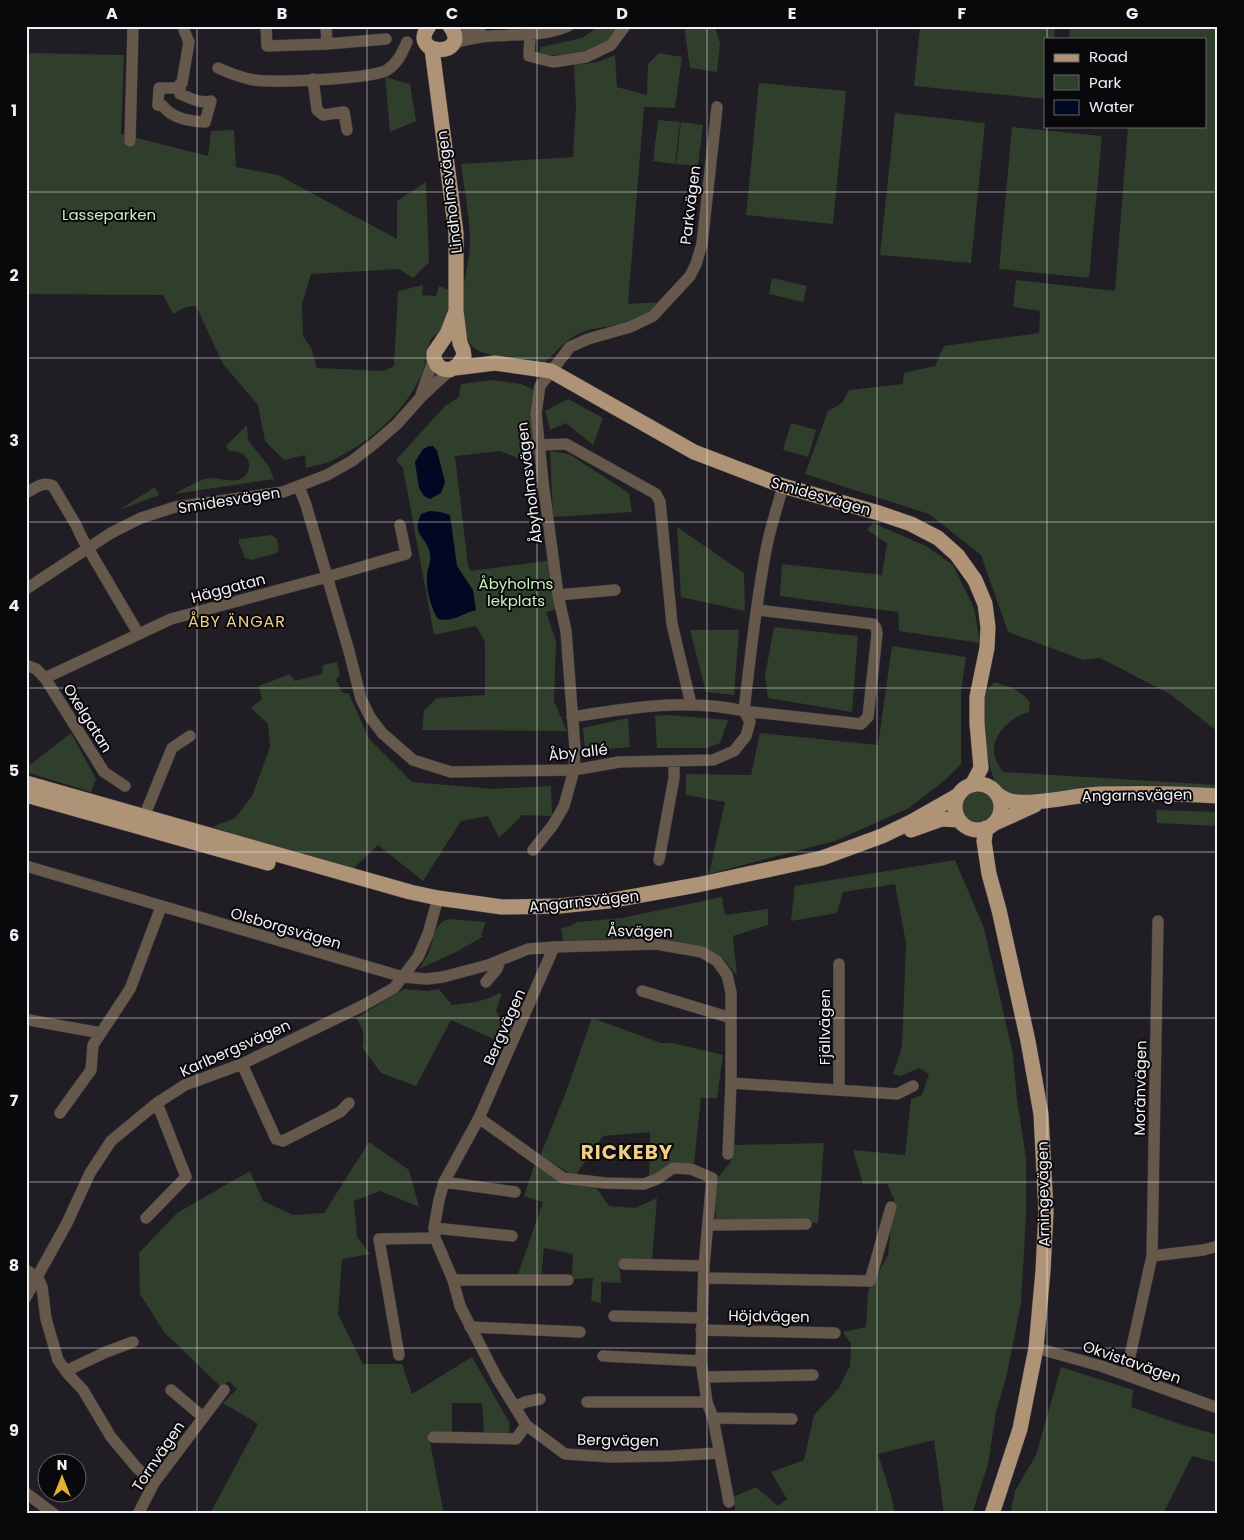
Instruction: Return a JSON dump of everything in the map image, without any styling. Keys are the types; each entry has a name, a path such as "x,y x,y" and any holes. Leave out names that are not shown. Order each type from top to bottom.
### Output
{"main road":[{"name":"Lindholmsvägen","path":"429,26 425,39 444,47"},
{"name":"Lindholmsvägen","path":"450,26 454,34 444,47 439,103 456,233 456,311 462,346"},
{"name":"Lindholmsvägen","path":"440,342 447,334 456,311"},
{"path":"450,339 495,363 443,369 437,365 434,353 440,342 450,339"},
{"path":"452,369 462,361 462,346"},
{"name":"Smidesvägen","path":"495,363 551,370 694,452 783,486 911,524 938,538 957,555 975,580 985,604 987,648 977,697 976,723 981,768 972,785"},
{"name":"Smidesvägen","path":"980,752 989,770 995,792"},
{"name":"Angarnsvägen","path":"26,783 142,821 220,850 495,916 555,915 616,907 792,870 852,853 942,819 961,822"},
{"path":"972,785 987,786 995,792 1000,802 999,816 990,826 976,830 961,822 955,807 958,796 963,789 972,785"},
{"name":"Angarnsvägen","path":"995,792 1009,801 1024,802 1084,795 1134,793 1178,793 1218,796"},
{"name":"Angarnsvägen","path":"26,795 142,821"},
{"name":"Angarnsvägen","path":"437,903 502,907 559,906 608,901 697,885 822,858 882,836 958,796"},
{"name":"Angarnsvägen","path":"990,826 1028,808 1056,798"},
{"name":"Arningevägen","path":"961,822 974,842 989,874"},
{"name":"Arningevägen","path":"990,826 984,841 989,874 999,910 1028,1041 1040,1114 1046,1212 1036,1348 1020,1430 992,1514"}],"street":[{"path":"128,26 133,26 130,140"},
{"path":"180,84 177,88 159,88 158,105 163,106 168,112 183,119 205,122 211,101 206,102 192,99 180,94 180,84 189,42 184,26"},
{"path":"266,26 267,46 327,44 386,39"},
{"path":"326,26 327,44"},
{"path":"450,26 491,36"},
{"path":"444,47 491,36 530,36 560,30 568,26"},
{"path":"530,36 529,56 553,62 586,57 611,44 625,26"},
{"path":"218,68 241,77 256,80 281,81 343,78 385,71 395,64 407,42"},
{"path":"313,79 317,110 323,115 344,112 347,130"},
{"name":"Parkvägen","path":"551,370 570,347 588,339 652,321 653,316 690,276 702,244 717,107"},
{"name":"Smidesvägen","path":"421,397 434,358"},
{"name":"Smidesvägen","path":"26,589 111,533 141,518 175,507 283,492 327,475 352,461 397,424 421,397 452,369"},
{"name":"Åbyholmsvägen","path":"533,850 554,825 564,806 574,770 575,749 566,631 558,595 536,413 540,386 551,370"},
{"path":"539,445 566,444 656,494 660,502 672,624 691,704"},
{"path":"26,493 41,484 53,486 138,633"},
{"path":"744,711 766,549 783,486"},
{"name":"Åby allé","path":"299,487 349,651 361,699 370,717 382,733 413,760 451,772 574,770 619,762 713,760 734,751 746,736 750,722 744,711"},
{"path":"327,578 406,554 400,525"},
{"name":"Häggatan","path":"46,678 171,619 327,578"},
{"path":"558,595 615,590"},
{"path":"572,717 649,706 691,704 861,724 868,717 877,634 873,624 758,610"},
{"name":"Oxelgatan","path":"26,665 36,669 46,678 104,772 125,786"},
{"path":"142,821 172,748 190,736"},
{"path":"659,860 674,778 674,761"},
{"name":"Olsborgsvägen","path":"26,866 403,977"},
{"name":"Karlbergsvägen","path":"26,1296 38,1278 67,1223 90,1173 112,1141 158,1103 185,1085 242,1064 362,1006 394,988 418,957 428,934 437,903"},
{"path":"60,1113 91,1070 92,1045 130,989 161,907"},
{"name":"Moränvägen","path":"1126,1374 1152,1256 1158,921"},
{"name":"Åsvägen","path":"403,977 443,977 500,960 528,949 656,944 702,952 716,961 727,975 731,992 731,1083 728,1154"},
{"name":"Bergvägen","path":"554,947 479,1118 444,1182 439,1200 435,1233 453,1280 460,1306 497,1378 526,1425 565,1454 611,1458 719,1452"},
{"path":"486,982 497,969 500,960"},
{"name":"Fjällvägen","path":"839,964 839,1090"},
{"path":"642,991 732,1018"},
{"path":"28,1020 100,1033"},
{"path":"242,1064 276,1139 284,1142 340,1112 349,1103"},
{"path":"731,1083 897,1094 913,1086"},
{"path":"146,1218 186,1177 158,1103"},
{"path":"479,1118 563,1178 605,1183 644,1184 657,1180 673,1168 691,1168 712,1178 704,1266 701,1361 707,1402 713,1418 729,1502"},
{"path":"444,1182 515,1192"},
{"name":"Höjdvägen","path":"704,1278 870,1282 891,1207"},
{"path":"708,1225 806,1224"},
{"path":"399,1355 379,1239 435,1233 512,1236"},
{"path":"1152,1256 1203,1250 1218,1246"},
{"path":"624,1264 704,1266"},
{"path":"26,1270 38,1278 42,1287 46,1319 58,1360 83,1390 111,1437 137,1468 154,1483"},
{"path":"453,1280 568,1280"},
{"name":"Höjdvägen","path":"733,1285 815,1286 818,1281"},
{"path":"614,1316 703,1318"},
{"path":"470,1327 580,1332"},
{"name":"Höjdvägen","path":"701,1330 836,1333"},
{"path":"66,1371 106,1352 133,1342"},
{"name":"Okvistavägen","path":"1036,1348 1126,1374 1218,1408"},
{"path":"602,1356 701,1361"},
{"path":"703,1377 813,1375"},
{"name":"Tornvägen","path":"171,1390 203,1417"},
{"name":"Tornvägen","path":"138,1514 154,1483 224,1390"},
{"path":"515,1407 525,1402 540,1399"},
{"path":"586,1402 707,1402"},
{"path":"713,1418 792,1419"},
{"path":"433,1436 516,1438 526,1425"},
{"path":"26,1493 54,1514"}],"green space":[{"path":"599,26 619,26 614,38 583,53 538,56 541,47 582,38"},
{"path":"684,26 704,28 705,26 715,26 720,44 717,72 690,68"},
{"path":"920,26 1055,26 1054,38 1044,38 1044,99 914,86"},
{"path":"1070,26 1218,26 1218,732 1170,694 1100,658 1083,660 1008,632 981,555 929,514 805,474 828,411 842,403 849,390 903,384 904,373 935,366 944,346 1039,333 1040,311 1013,307 1016,280 1115,291 1128,128 1206,128 1206,38 1069,38"},
{"name":"Lasseparken","path":"27,53 124,55 121,134 208,156 211,131 234,130 236,167 278,175 397,239 397,201 426,182 429,262 413,278 399,269 311,274 302,304 303,336 311,348 317,368 383,371 394,366 398,291 423,285 422,295 436,296 439,286 449,290 448,311 444,326 432,338 423,371 408,399 398,411 363,443 328,462 306,468 305,455 284,460 265,441 258,405 223,364 196,306 186,307 173,314 163,295 26,294"},
{"path":"659,53 682,57 675,108 644,107 628,304 660,302 634,320 578,334 565,343 545,362 497,356 474,348 466,339 462,327 461,314 461,300 469,259 470,238 461,164 573,157 576,106 574,65 598,62 615,55 617,87 647,95 648,64"},
{"path":"385,77 410,84 416,121 390,132"},
{"path":"759,83 846,91 833,224 746,215"},
{"path":"895,113 985,123 971,263 880,255"},
{"path":"658,120 680,122 675,164 653,161"},
{"path":"681,122 703,125 698,166 676,164"},
{"path":"1012,127 1102,136 1089,278 999,269"},
{"path":"772,278 807,286 803,302 769,294"},
{"name":"Åbyholms lekplats","path":"493,380 521,384 534,390 530,410 535,454 525,461 500,451 455,456 468,565 471,571 554,560 561,608 546,612 556,641 554,701 567,731 422,730 424,710 437,698 485,695 485,642 476,626 434,635 403,468 396,460 445,406 459,397 461,384"},
{"path":"568,399 603,418 593,445 566,423 550,430 545,411"},
{"path":"791,423 816,430 808,457 783,450"},
{"path":"247,425 248,440 269,467 274,479 174,494 205,479 235,480 244,476 249,467 247,459 240,453 229,451 226,446"},
{"path":"550,451 569,454 629,493 632,512 553,517"},
{"path":"155,487 159,495 119,510"},
{"path":"873,523 926,546 953,565 974,608 980,643 899,631 898,612 780,596 782,564 882,575 887,543 867,530"},
{"path":"677,527 744,573 745,611 681,597"},
{"path":"271,535 277,539 279,550 277,553 251,560 245,558 239,539"},
{"path":"774,627 858,636 852,712 768,698 765,676"},
{"path":"690,630 739,630 734,695 706,692"},
{"path":"892,646 966,657 961,691 961,764 945,780 909,808 835,841 709,874 725,802 686,795 686,774 751,775 760,733 878,745"},
{"path":"337,662 340,675 336,680 342,692 349,694 369,739 412,782 493,789 551,786 552,816 522,815 499,838 488,816 461,821 423,881 378,845 354,868 212,827 235,818 252,796 270,747 268,724 251,708 262,699 259,686 290,674 295,681 322,674 323,665"},
{"path":"994,682 1014,689 1030,702 1029,712 1011,721 997,738 994,754 1003,772 1218,785 1218,790 1119,785 1080,788 1023,798 1009,795 998,787 995,781 990,768 987,747 984,700 986,692"},
{"path":"668,715 728,720 720,743 707,748 657,748 655,716"},
{"path":"628,718 630,747 585,751 583,728"},
{"path":"71,733 96,779 91,792 26,772 26,768"},
{"path":"978,789 990,794 995,806 990,818 978,823 966,818 961,806 966,794"},
{"path":"1156,810 1218,812 1218,826 1157,823"},
{"path":"955,860 984,928 1013,1054 1017,1100 1026,1158 1026,1217 1021,1303 1007,1374 996,1412 988,1464 972,1514 944,1514 934,1440 878,1454 895,1514 736,1514 733,1497 756,1487 778,1506 787,1499 771,1472 804,1460 814,1415 839,1388 850,1366 851,1344 843,1332 866,1327 868,1291 888,1255 894,1199 887,1184 863,1184 853,1150 905,1155 911,1099 922,1095 929,1074 919,1068 901,1076 893,1074 902,1047 906,943 895,884 843,892 837,913 791,921 795,886"},
{"path":"722,897 725,915 768,909 768,925 733,936 737,976 723,958 701,946 653,937 563,941 561,928 568,927 577,922 622,918"},
{"path":"448,919 486,922 481,935 484,936 456,952 419,969 429,952 439,925"},
{"path":"404,989 428,991 439,989 452,1005 476,1002 499,993 502,994 496,1011 503,1023 509,1023 516,1015 522,1002 529,1002 509,1046 451,1020 416,1086 381,1073 362,1047 363,1031 356,1018"},
{"path":"592,1018 661,1043 673,1043 723,1055 717,1098 701,1098 694,1163 674,1165 665,1169 657,1176 649,1177 650,1132 603,1136 575,1176 540,1156 566,1092"},
{"path":"369,1142 409,1170 419,1207 380,1191 354,1201 357,1237 370,1254 342,1259 338,1314 363,1364 402,1364 412,1394 472,1357 509,1422 510,1434 484,1434 482,1403 452,1403 452,1433 428,1432 444,1514 210,1514 258,1424 223,1403 237,1389 229,1381 221,1387 164,1332 140,1294 139,1253 177,1213 250,1171 263,1201 293,1215 324,1213"},
{"path":"824,1143 818,1223 716,1222 716,1180 731,1161 734,1145"},
{"path":"535,1163 568,1184 595,1186 609,1206 635,1208 657,1198 652,1261 619,1260 621,1283 601,1282 601,1303 591,1301 593,1278 572,1279 573,1254 544,1248 541,1277 517,1277 543,1202 524,1196"},
{"path":"1061,1367 1133,1390 1131,1407 1218,1435 1218,1463 1192,1456 1163,1514 1010,1514 1015,1491 1036,1455"}],"water":[{"path":"433,446 437,451 445,482 441,493 430,499 424,496 419,488 415,462 423,449"},
{"path":"430,511 450,515 457,566 473,590 476,610 444,620 438,619 428,593 427,577 430,554 418,527 421,514"}],"district":[{"name":"ÅBY ÄNGAR","path":"237,621"},
{"name":"RICKEBY","path":"627,1152"}]}
